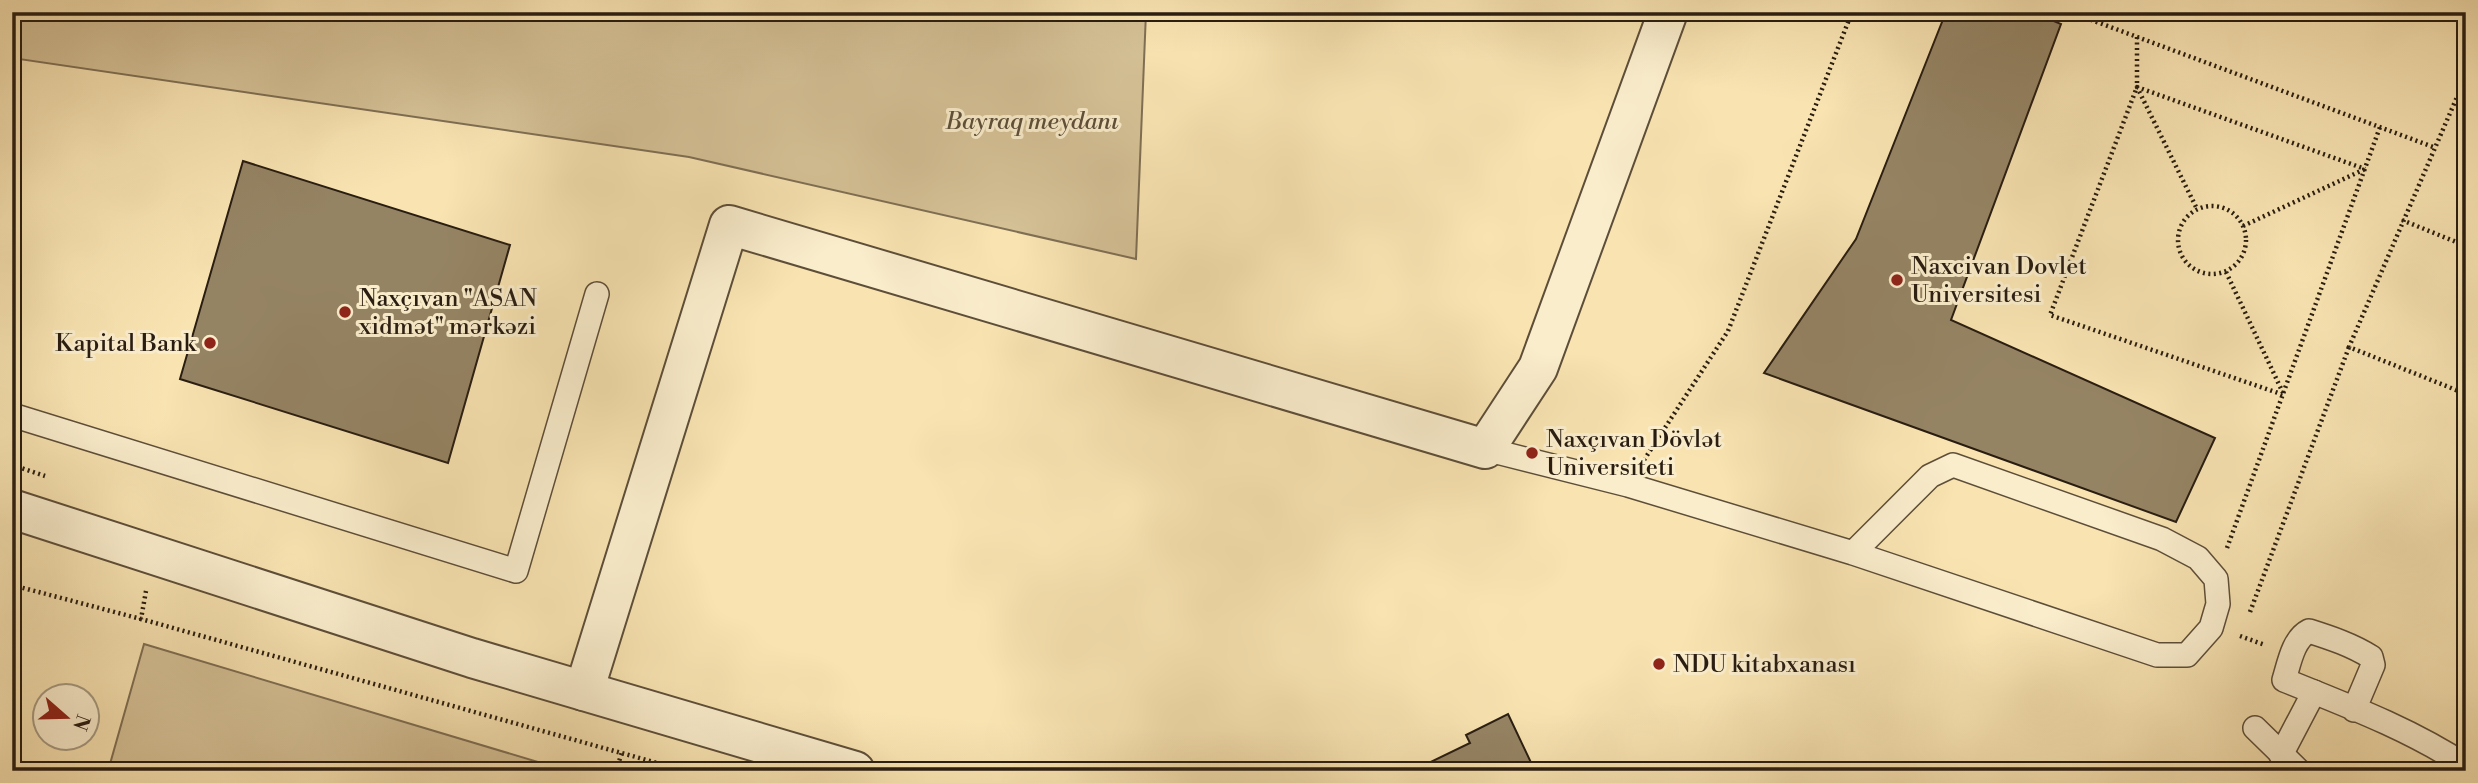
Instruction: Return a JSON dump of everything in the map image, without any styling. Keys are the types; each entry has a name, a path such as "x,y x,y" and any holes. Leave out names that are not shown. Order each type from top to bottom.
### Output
{"street":[{"path":"584,691 729,225 1485,449 1538,368 1668,12"},
{"path":"12,509 472,658 855,771"}],"lane":[{"path":"12,415 516,571 597,294"},
{"path":"1485,449 1628,485 1853,553 2157,655 2187,655 2211,628 2218,604 2216,579 2198,558 2162,539 1953,465 1930,475 1853,553"},
{"path":"2354,710 2373,665 2371,657 2358,649 2309,631 2302,635 2292,654 2284,680 2438,747 2466,766"},
{"path":"2281,755 2314,692"},
{"path":"2255,728 2299,771"}],"path":[{"path":"1628,485 1728,331 1852,12"},
{"path":"2070,12 2436,148"},
{"path":"2137,37 2137,87 2050,315 2284,395"},
{"path":"2137,87 2365,169"},
{"path":"2137,87 2197,209"},
{"path":"2241,636 2349,347 2402,220 2457,97 2466,100"},
{"path":"2216,579 2380,127"},
{"path":"2243,226 2365,169"},
{"path":"2210,206 2223,208 2235,215 2243,226 2246,239 2244,252 2237,264 2226,272 2213,275 2199,273 2180,255 2177,242 2179,229 2186,217 2197,209 2210,206"},
{"path":"2402,220 2466,247"},
{"path":"2226,272 2284,395"},
{"path":"2349,347 2466,394"},
{"path":"141,619 152,554"},
{"path":"12,585 687,771"},
{"path":"2211,628 2292,654"},
{"path":"616,771 622,752"}],"green space":[{"name":"Bayraq meydanı","path":"12,12 1146,12 1136,259 689,157 12,58"},
{"path":"144,644 568,771 108,771"}],"building":[{"name":"Naxcivan Dovlet Universitesi","path":"1946,12 2032,12 2061,24 1951,320 2215,438 2176,522 1764,373 1856,239"},
{"name":"Naxçıvan \"ASAN xidmət\" mərkəzi","path":"243,161 510,245 448,463 180,379"},
{"path":"1508,714 1535,771 1412,771 1470,743 1466,735"}],"place":[{"name":"Naxcivan Dovlet Universitesi","path":"1897,280"},
{"name":"Naxçıvan \"ASAN xidmət\" mərkəzi","path":"345,312"},
{"name":"Kapital Bank","path":"210,343"},
{"name":"Naxçıvan Dövlət Universiteti","path":"1532,453"},
{"name":"NDU kitabxanası","path":"1659,664"}]}
